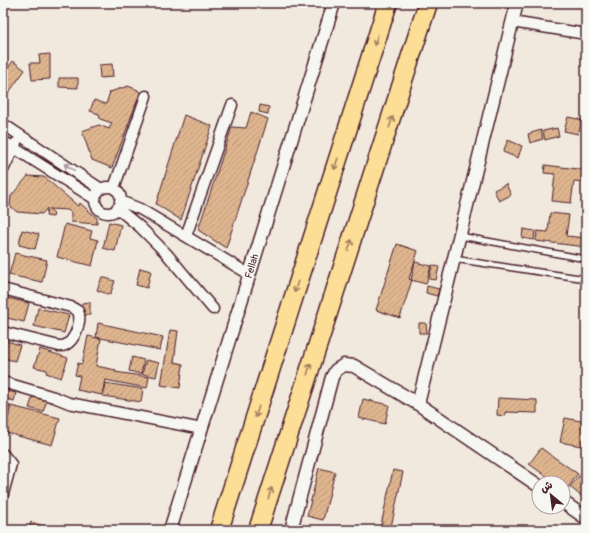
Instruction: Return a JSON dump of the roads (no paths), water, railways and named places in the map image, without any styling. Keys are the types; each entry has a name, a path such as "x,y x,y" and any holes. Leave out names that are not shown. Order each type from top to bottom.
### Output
{"highway":[{"path":"219,530 388,3"},
{"path":"258,530 428,3"}],"street":[{"name":"Fellah","path":"170,530 334,3"},
{"path":"418,404 517,3"},
{"path":"512,22 586,34"},
{"path":"114,188 146,96"},
{"path":"186,236 232,105"},
{"path":"3,124 101,189 114,188"},
{"path":"3,170 20,136"},
{"path":"3,141 95,199 98,208 102,211 112,212 119,204 120,196 114,188"},
{"path":"95,199 101,189"},
{"path":"119,204 140,209 249,274"},
{"path":"119,204 158,244 213,309"},
{"path":"3,289 72,307 80,314 76,332 71,343 66,346 59,346 3,332"},
{"path":"291,530 332,377 336,370 344,365 354,366 418,404 531,481"},
{"path":"3,382 69,403 202,429"},
{"path":"3,454 11,464 3,494"},
{"path":"571,508 586,518"}],"lane":[{"path":"459,236 586,259"},
{"path":"453,259 586,279"}]}
